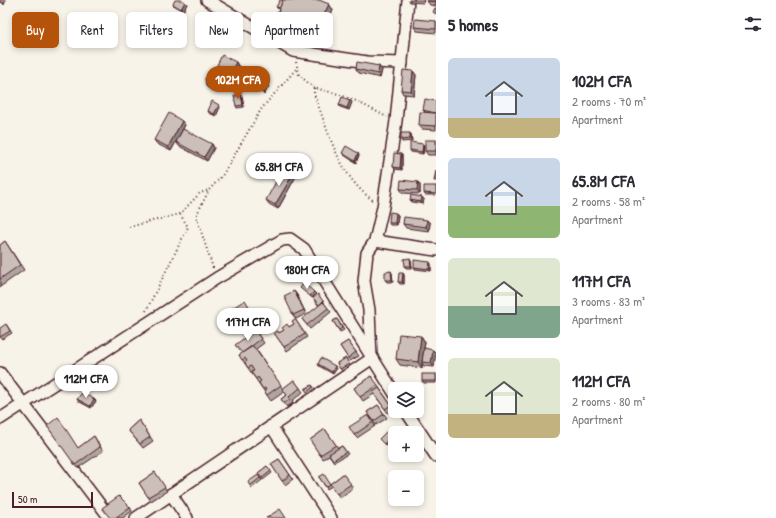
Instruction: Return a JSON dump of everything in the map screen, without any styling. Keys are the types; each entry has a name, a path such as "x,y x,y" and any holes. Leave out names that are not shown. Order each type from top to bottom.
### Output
{"street":[{"path":"207,0 293,51 367,62 402,63"},
{"path":"371,358 369,310 364,281 368,253 375,241 383,207 396,121 408,0"},
{"path":"0,419 217,278 282,240 290,239 304,249 388,384"},
{"path":"375,241 436,250"},
{"path":"136,518 371,358"},
{"path":"0,372 110,518"},
{"path":"411,418 436,456"},
{"path":"271,426 331,518"},
{"path":"171,494 187,518"}],"path":[{"path":"293,51 299,75 314,88 354,100 396,121"},
{"path":"217,278 196,216 209,190 222,176 262,108 297,68"},
{"path":"314,88 314,94 335,154 353,180 366,195 383,207"},
{"path":"129,227 180,214 200,193 209,190"},
{"path":"137,330 188,227 180,214"}],"building":[{"path":"175,0 182,0 185,2 181,9 173,4"},
{"path":"280,0 283,0 280,8 276,7"},
{"path":"283,0 319,0 329,4 325,12 278,12"},
{"path":"436,0 436,2 427,1"},
{"path":"436,8 436,14 433,12"},
{"path":"415,19 436,21 436,29 414,27"},
{"path":"222,55 236,62 231,72 217,65"},
{"path":"357,62 379,66 378,74 356,69"},
{"path":"238,66 256,75 251,84 234,75"},
{"path":"403,70 413,71 411,91 401,90"},
{"path":"205,78 214,78 214,86 206,86"},
{"path":"263,82 267,84 263,93 259,91"},
{"path":"241,95 243,105 236,106 234,96"},
{"path":"342,97 350,100 347,108 339,105"},
{"path":"425,99 436,101 436,126 419,125 420,112 435,113 423,110"},
{"path":"212,101 219,105 214,114 208,111"},
{"path":"169,113 182,121 168,147 154,140"},
{"path":"183,129 212,144 204,157 176,142"},
{"path":"401,133 410,133 410,139 401,140"},
{"path":"425,140 436,140 436,151 425,151"},
{"path":"410,142 423,144 422,152 410,150"},
{"path":"346,146 358,153 355,161 342,153"},
{"path":"394,153 401,154 400,168 393,167"},
{"path":"283,169 293,174 275,205 266,200"},
{"path":"436,170 436,181 434,181"},
{"path":"401,180 418,182 417,190 400,189"},
{"path":"424,186 436,186 436,194 424,193"},
{"path":"411,195 422,197 421,202 410,200"},
{"path":"390,212 396,213 395,223 389,223"},
{"path":"404,217 427,220 426,227 403,224"},
{"path":"5,241 20,265 0,279 0,245"},
{"path":"410,258 411,266 405,266 404,259"},
{"path":"414,260 430,262 429,269 414,267"},
{"path":"294,271 298,276 293,279 289,274"},
{"path":"391,271 392,280 385,280 385,272"},
{"path":"399,273 403,273 402,282 398,282"},
{"path":"304,283 314,292 310,296 300,288"},
{"path":"294,291 304,310 293,315 284,296"},
{"path":"318,294 323,301 319,305 313,298"},
{"path":"245,300 258,322 242,332 228,311"},
{"path":"323,302 328,308 307,325 302,319"},
{"path":"295,319 305,334 284,347 274,333 278,331 279,333 284,330 282,328 287,324 289,327 294,324 292,321"},
{"path":"337,319 342,328 339,330 333,321"},
{"path":"6,324 10,331 0,337 0,328"},
{"path":"255,330 261,339 242,353 235,345"},
{"path":"399,334 421,336 418,362 396,359"},
{"path":"348,341 356,352 348,358 340,346"},
{"path":"253,346 281,385 267,395 264,391 266,390 265,388 263,389 259,383 261,381 258,377 256,379 251,372 254,371 251,366 248,368 245,363 247,361 245,358 242,360 239,355"},
{"path":"424,348 433,350 431,363 422,362"},
{"path":"321,358 335,366 332,372 318,364"},
{"path":"346,358 349,364 340,369 337,363"},
{"path":"422,374 436,374 436,381 422,381"},
{"path":"371,376 378,385 360,397 354,388"},
{"path":"294,380 300,388 284,403 281,399 287,395 282,389"},
{"path":"312,385 313,387 307,392 305,389"},
{"path":"379,388 388,401 388,407 385,409 373,392"},
{"path":"82,393 94,399 90,406 77,399"},
{"path":"378,405 384,414 374,421 367,412"},
{"path":"368,415 373,422 354,435 349,427"},
{"path":"58,417 78,448 94,436 100,447 75,465 47,426"},
{"path":"139,420 150,437 140,444 128,430"},
{"path":"325,429 336,445 320,455 310,440"},
{"path":"387,431 388,432 388,440 384,444 379,439"},
{"path":"342,446 346,452 333,460 329,454"},
{"path":"279,459 290,475 282,481 271,464"},
{"path":"267,466 271,471 262,478 258,473"},
{"path":"155,472 165,487 148,497 139,483"},
{"path":"324,474 330,484 326,487 319,477"},
{"path":"343,474 351,484 337,494 330,484"},
{"path":"258,475 260,478 250,486 248,482"},
{"path":"119,496 130,507 115,518 110,518 102,508"},
{"path":"280,509 286,518 266,518"}]}
